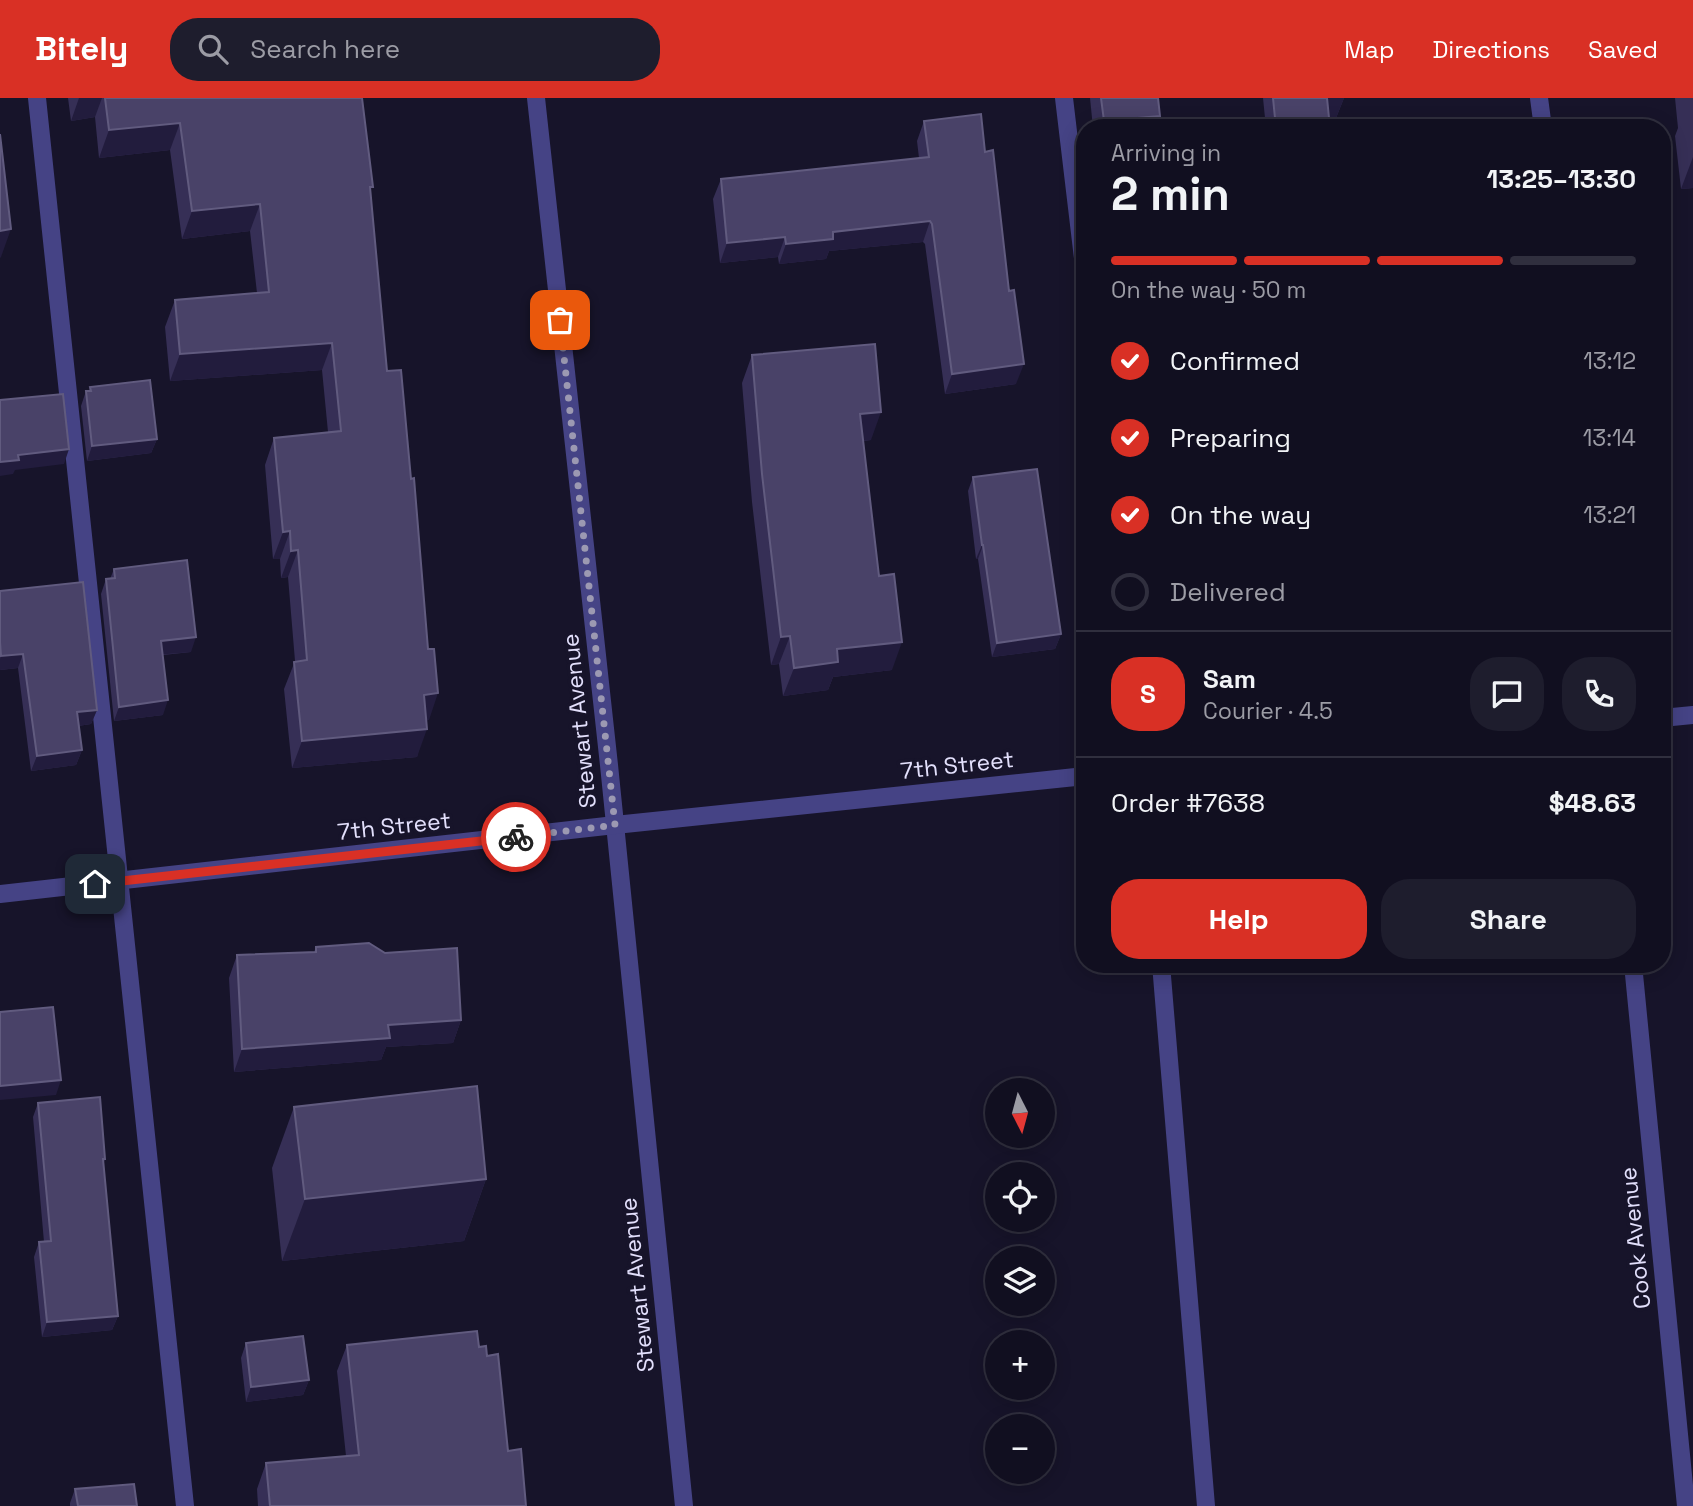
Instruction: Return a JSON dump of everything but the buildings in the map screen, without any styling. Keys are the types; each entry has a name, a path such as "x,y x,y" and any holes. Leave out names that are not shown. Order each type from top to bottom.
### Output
{"street":[{"path":"37,98 185,1506"},
{"name":"Stewart Avenue","path":"536,98 615,825 684,1506"},
{"path":"1064,98 1076,199"},
{"path":"1539,98 1542,119"},
{"path":"1671,717 1693,715"},
{"name":"7th Street","path":"0,894 1076,777"},
{"path":"1162,973 1206,1506"},
{"name":"Cook Avenue","path":"1634,973 1686,1506"}],"way so far":[{"path":"516,837 615,825 560,320"}],"route":[{"path":"95,884 516,837"}]}
